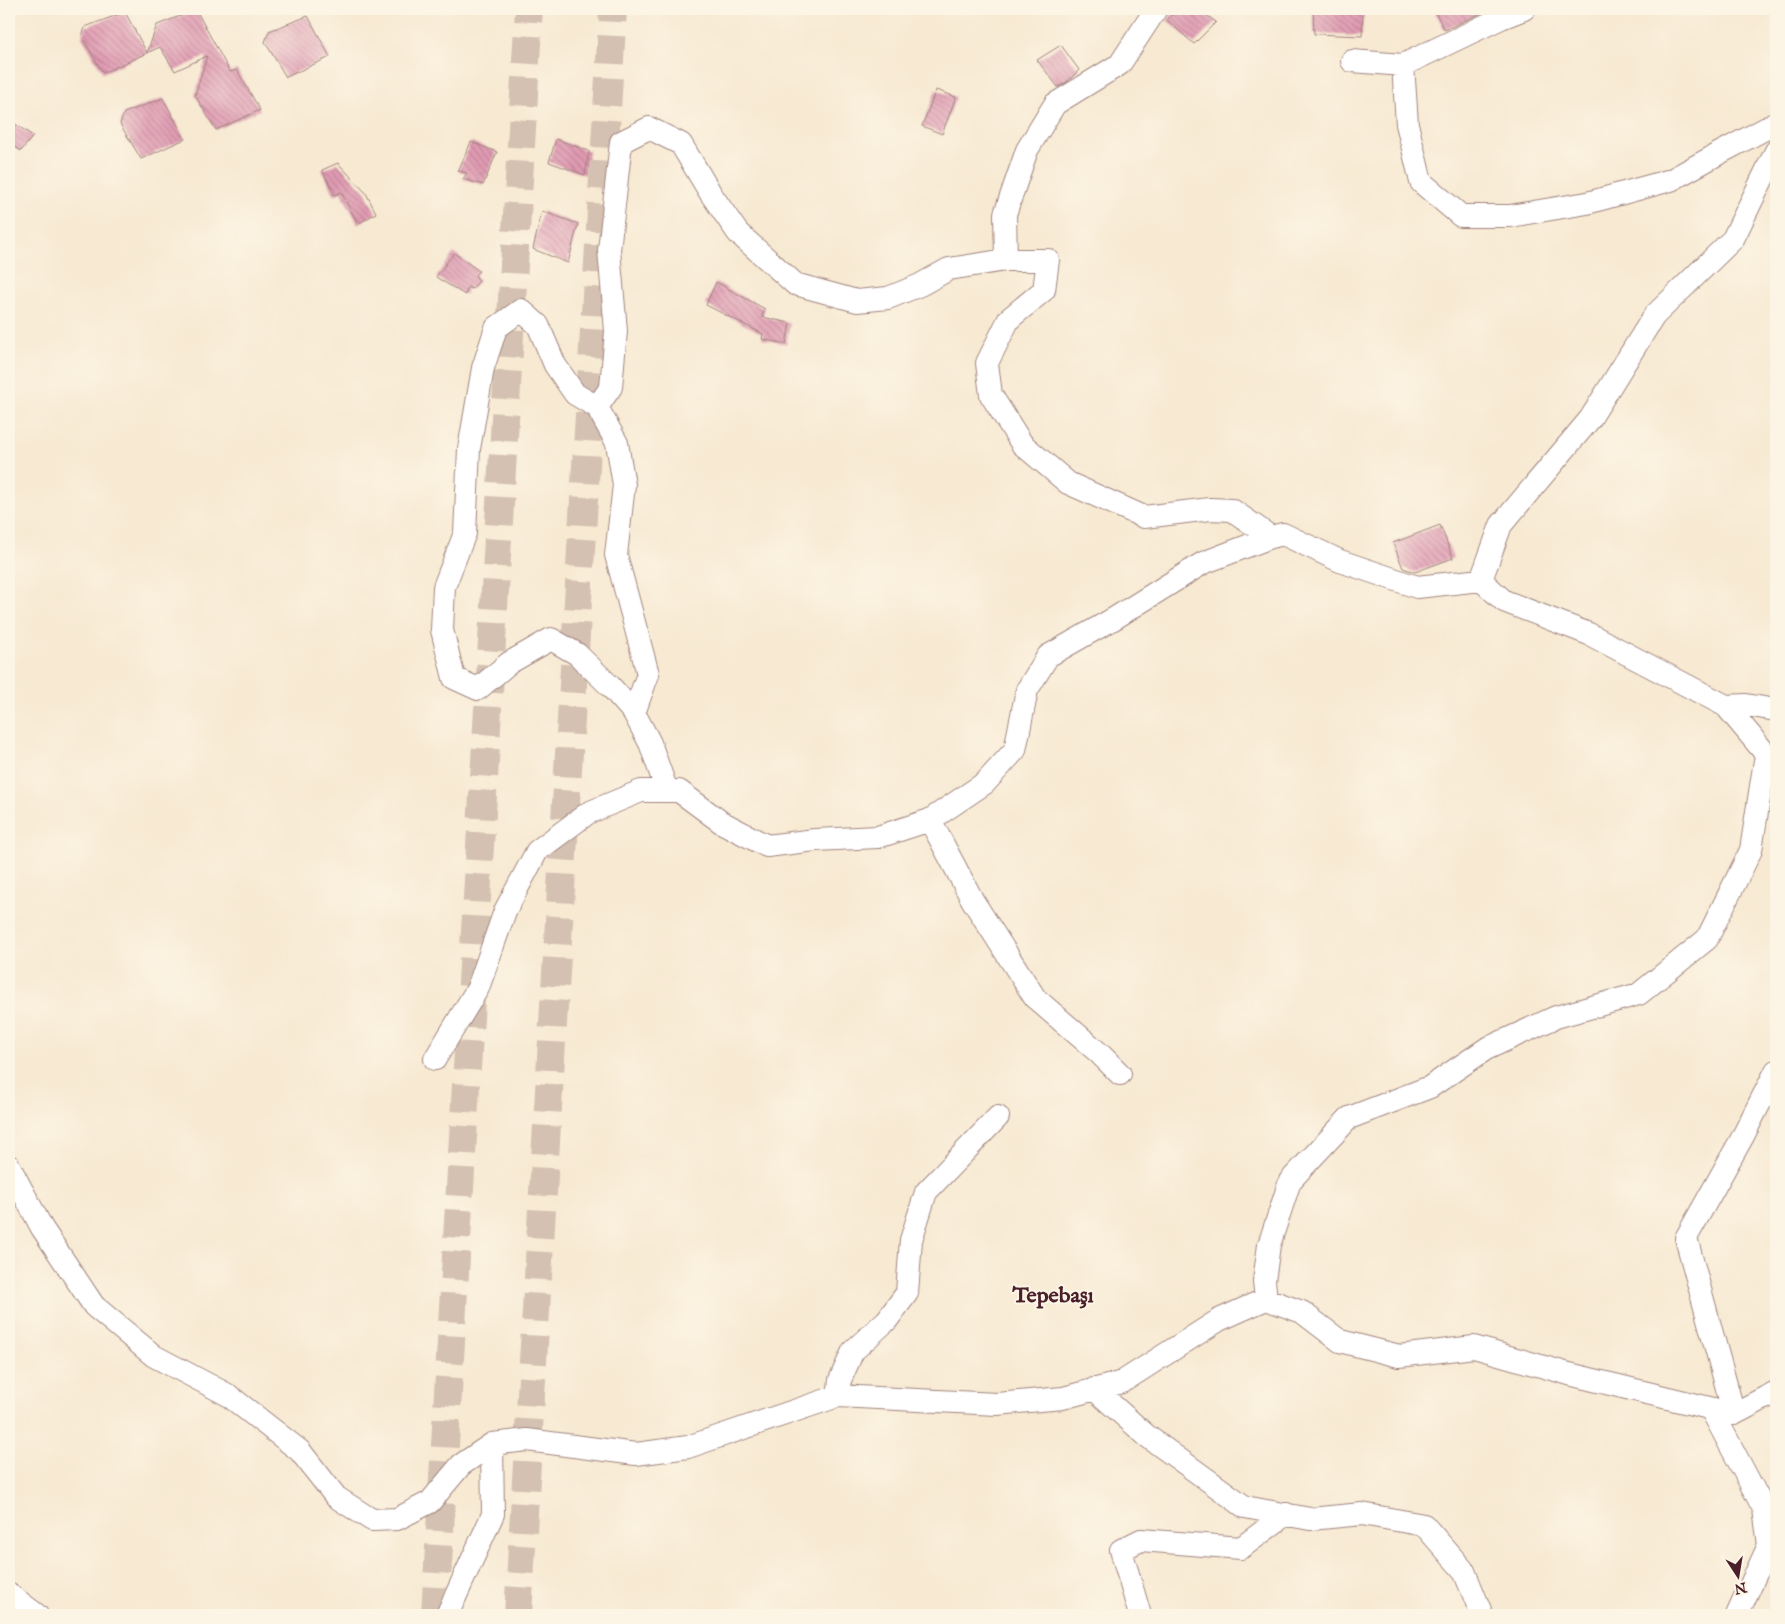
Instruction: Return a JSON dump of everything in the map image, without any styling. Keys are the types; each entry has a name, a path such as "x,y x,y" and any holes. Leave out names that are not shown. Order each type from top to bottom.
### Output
{"street":[{"path":"1006,260 1006,214 1027,150 1055,104 1120,64 1156,9"},
{"path":"1352,61 1403,65 1500,13 1524,9"},
{"path":"1403,65 1407,124 1421,182 1461,216 1510,216 1588,203 1672,180 1776,123"},
{"path":"597,407 611,387 616,331 609,250 621,142 649,128 682,144 711,194 738,233 795,284 857,301 888,298 920,285 949,269 1006,260 1048,260 1044,290 1009,319 987,362 991,395 1022,444 1068,484 1144,517 1210,509 1232,510 1271,537"},
{"path":"1482,580 1501,525 1590,419 1654,316 1733,239 1776,151"},
{"path":"634,713 648,674 616,555 624,485 617,443 597,407 575,394 555,365 538,325 521,310 496,328 483,368 469,448 465,534 444,587 442,630 454,678 478,689 509,663 551,639 577,654 634,713 650,742 667,791"},
{"path":"435,1059 478,988 505,911 536,851 588,813 642,791 679,791 721,822 767,846 815,840 878,836 930,820 985,783 1015,750 1027,690 1048,656 1115,618 1203,563 1283,534 1340,561 1417,587 1482,580 1504,601 1589,634 1726,706 1766,754 1751,850 1707,939 1639,994 1556,1017 1486,1049 1430,1087 1349,1118 1290,1181 1269,1245 1264,1281 1266,1299"},
{"path":"1726,706 1746,705 1776,710"},
{"path":"930,820 972,901 1036,998 1120,1074"},
{"path":"1734,1414 1686,1238 1742,1138 1776,1071"},
{"path":"838,1396 840,1380 853,1351 887,1320 907,1293 911,1240 926,1192 998,1117"},
{"path":"9,1166 42,1228 94,1306 154,1356 228,1395 293,1445 300,1451 336,1497 372,1520 397,1519 430,1502 461,1464 492,1444 527,1440 636,1454 688,1447 838,1396 997,1404 1063,1398 1122,1382 1218,1320 1266,1299 1302,1312 1340,1341 1399,1356 1474,1347 1578,1376 1734,1414 1776,1392"},
{"path":"1094,1389 1147,1436 1245,1507 1310,1519 1362,1514 1424,1525 1464,1571 1482,1615"},
{"path":"1711,1409 1764,1509 1773,1547 1737,1615"},
{"path":"446,1615 494,1514 492,1444"},
{"path":"1140,1615 1122,1550 1141,1540 1241,1548 1286,1514"},
{"path":"9,1594 37,1615"}],"building":[{"path":"1177,9 1198,9 1216,22 1194,44 1167,20"},
{"path":"1313,9 1363,9 1362,36 1314,34"},
{"path":"1433,9 1490,9 1445,30"},
{"path":"196,10 230,72 237,70 260,110 216,130 195,95 207,56 175,71 160,47 147,53 157,25"},
{"path":"125,12 147,53 103,73 82,37 85,27"},
{"path":"308,16 330,57 286,77 265,42 269,31"},
{"path":"1061,45 1079,70 1068,81 1058,87 1037,60"},
{"path":"936,90 956,97 942,134 922,126"},
{"path":"163,98 185,139 141,159 120,124 124,113"},
{"path":"9,120 33,136 21,151 9,143"},
{"path":"556,139 589,151 585,175 549,162"},
{"path":"471,142 497,152 483,185 463,179 467,173 458,171"},
{"path":"338,163 366,193 376,213 358,224 341,192 335,195 322,170"},
{"path":"542,211 578,224 568,263 533,249"},
{"path":"454,253 479,271 475,275 479,281 472,289 468,287 465,295 436,277"},
{"path":"716,282 765,309 762,317 790,323 786,344 762,339 763,334 706,305"},
{"path":"1440,525 1453,558 1415,572 1403,568 1393,543"}],"tunnel":[{"path":"435,1615 529,9"},
{"path":"518,1615 613,9"}],"district":[{"name":"Tepebaşı","path":"1053,1294"}]}
